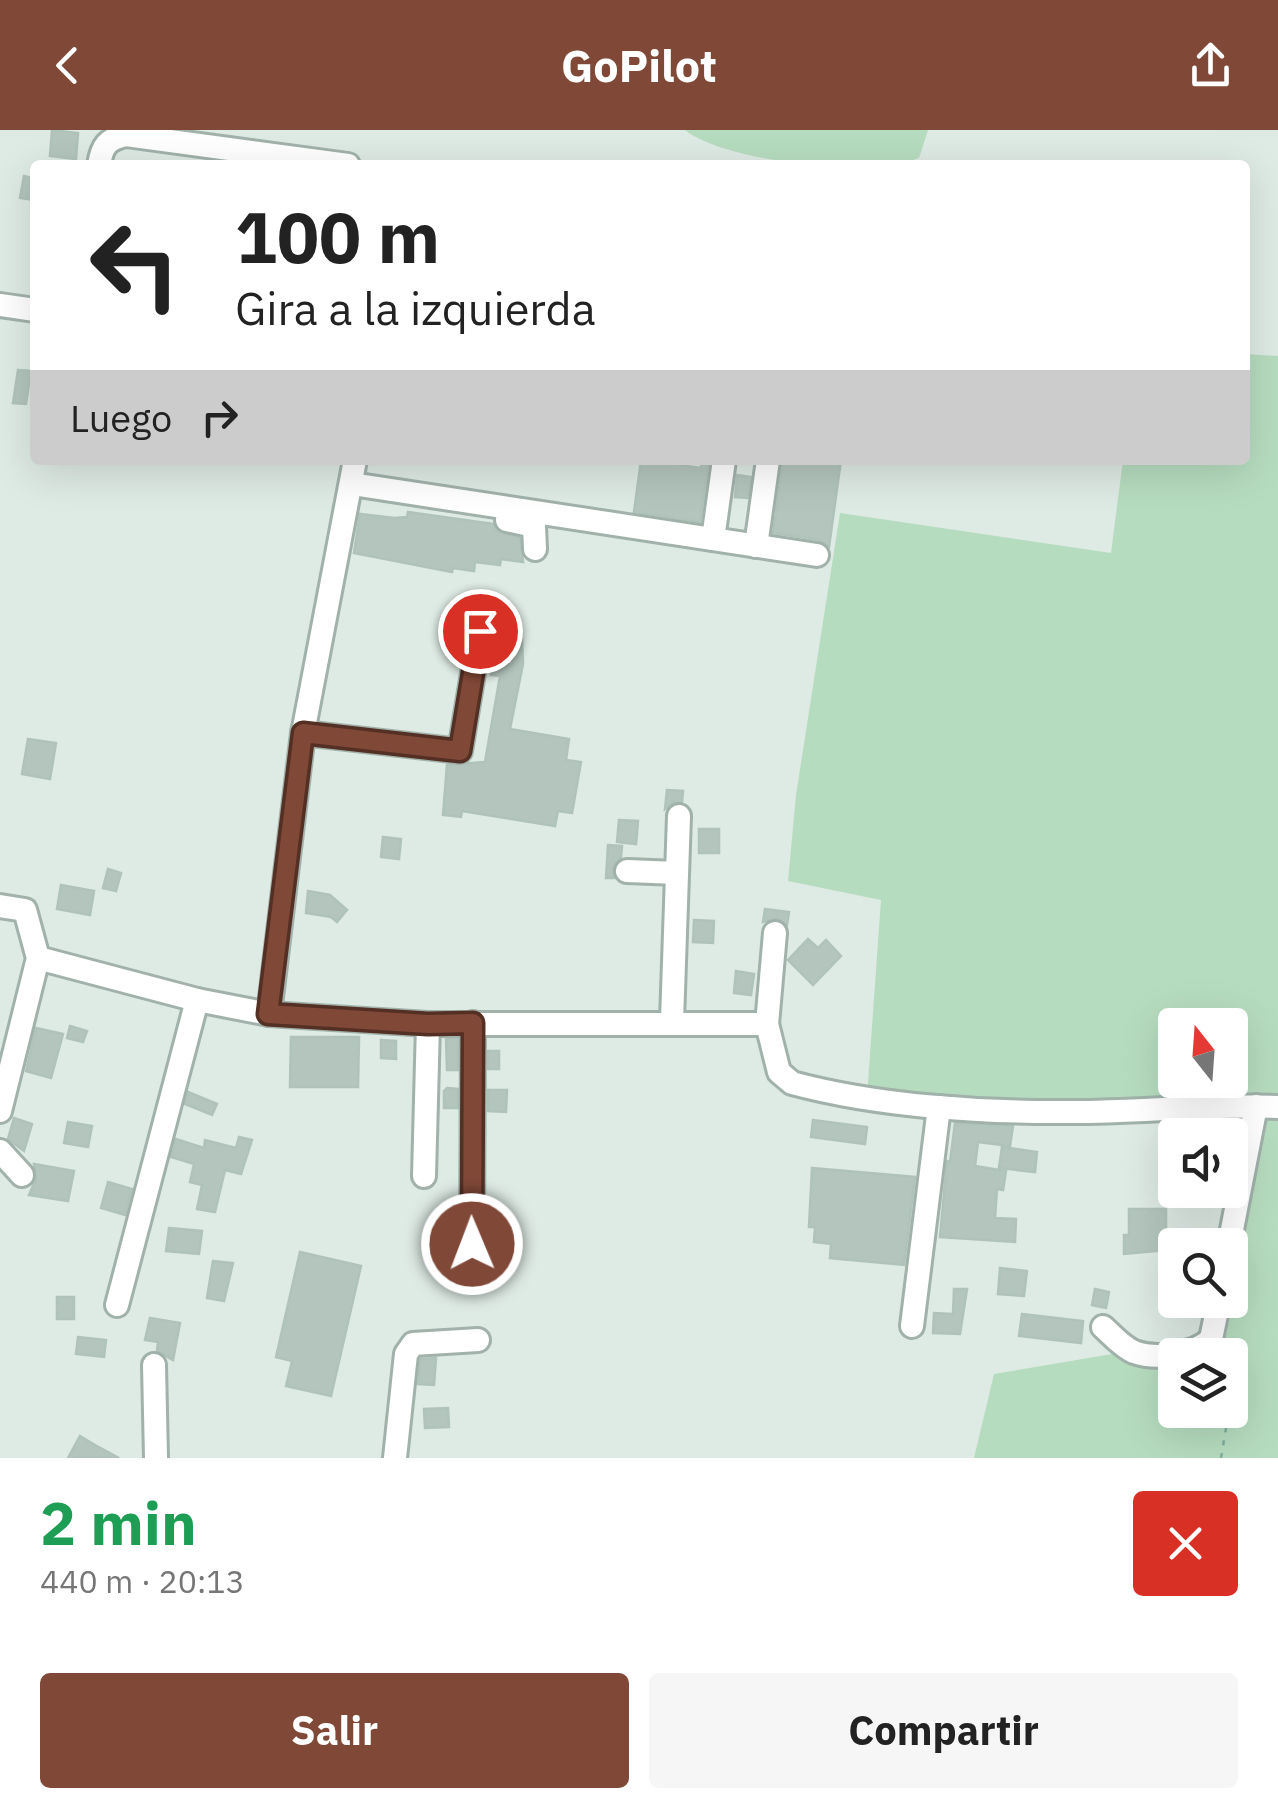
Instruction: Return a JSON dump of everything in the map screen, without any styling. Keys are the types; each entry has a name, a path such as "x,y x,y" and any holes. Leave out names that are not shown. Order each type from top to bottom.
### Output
{"street":[{"path":"100,160 102,148 111,138 126,135 206,137 323,160"},
{"path":"0,305 30,309"},
{"path":"268,1014 303,733 354,465"},
{"path":"713,539 723,465"},
{"path":"756,546 767,465"},
{"path":"351,491 818,555"},
{"path":"351,491 526,522 535,530 535,549"},
{"path":"303,733 460,751 480,631"},
{"path":"672,1022 677,873 686,841 679,816"},
{"path":"627,871 677,873"},
{"path":"0,906 26,910 38,958 0,1111"},
{"path":"775,933 767,1024 779,1072 792,1084 939,1108 1071,1112 1267,1107 1234,1228"},
{"path":"38,958 197,1000 268,1014 428,1024 767,1024"},
{"path":"116,1305 197,1000"},
{"path":"472,1244 481,1217 473,1023"},
{"path":"424,1176 428,1024"},
{"path":"912,1326 939,1108"},
{"path":"0,1151 22,1175"},
{"path":"1102,1327 1130,1351 1192,1352 1211,1339 1215,1318"},
{"path":"394,1458 406,1354 412,1344 478,1340"},
{"path":"154,1365 156,1458"}],"path":[{"path":"1221,1458 1226,1428"}],"green space":[{"path":"685,130 928,130 919,158 912,160 776,160 705,141"},
{"path":"1250,354 1278,356 1278,1458 974,1458 994,1374 1130,1351 1158,1351 1158,1428 1248,1428 1248,1338 1199,1338 1210,1318 1248,1318 1248,1228 1233,1228 1237,1208 1248,1208 1248,1149 1256,1107 1071,1112 867,1097 881,900 788,881 796,795 840,513 1111,553 1122,465 1250,465"}],"building":[{"path":"52,130 78,133 76,159 50,156"},
{"path":"24,176 30,178 30,199 20,198"},
{"path":"18,370 30,371 26,404 13,403"},
{"path":"640,465 708,465 700,522 634,512"},
{"path":"782,465 840,465 829,547 819,540 773,533"},
{"path":"737,475 751,477 748,498 735,497"},
{"path":"408,512 493,524 498,532 520,538 523,562 475,562 474,571 453,568 452,572 354,553 360,514 394,518 407,517"},
{"path":"501,636 522,639 523,664 510,729 569,739 566,760 581,762 572,813 558,811 555,826 462,811 461,817 443,815 447,765 485,762 500,676 491,675 493,660 499,661"},
{"path":"28,739 56,743 50,779 22,774"},
{"path":"667,790 683,791 682,802 673,802 665,809"},
{"path":"619,820 638,821 636,844 617,842"},
{"path":"699,829 719,829 719,853 699,853"},
{"path":"383,837 401,839 399,859 381,857"},
{"path":"608,845 622,846 621,857 612,869 614,878 606,878"},
{"path":"108,869 121,873 116,891 103,888"},
{"path":"61,885 94,891 90,915 57,909"},
{"path":"308,891 330,895 347,910 337,922 331,917 306,913"},
{"path":"765,909 789,912 787,925 777,918 763,922"},
{"path":"694,920 714,921 713,943 693,942"},
{"path":"808,939 818,948 826,940 841,956 813,985 788,960"},
{"path":"736,971 754,974 751,995 734,993"},
{"path":"70,1026 87,1031 83,1042 67,1038"},
{"path":"36,1028 63,1034 51,1078 26,1071"},
{"path":"291,1037 359,1037 358,1087 290,1087"},
{"path":"446,1039 458,1039 458,1070 447,1070"},
{"path":"381,1040 396,1041 396,1059 381,1058"},
{"path":"488,1051 499,1051 499,1069 488,1069"},
{"path":"447,1088 458,1089 458,1108 444,1108"},
{"path":"488,1090 507,1090 506,1112 488,1111"},
{"path":"188,1092 217,1104 212,1115 185,1104"},
{"path":"14,1118 32,1124 24,1151 8,1139"},
{"path":"813,1120 867,1127 865,1144 811,1137"},
{"path":"68,1122 92,1126 88,1147 64,1143"},
{"path":"955,1123 1013,1126 1010,1146 978,1142 975,1166 1006,1171 1003,1190 997,1189 995,1218 1016,1219 1015,1242 940,1237"},
{"path":"239,1137 252,1140 241,1174 225,1170 215,1212 197,1209 202,1185 190,1182 194,1164 171,1157 176,1139 204,1148 205,1140 236,1148"},
{"path":"1002,1147 1037,1152 1035,1172 999,1168"},
{"path":"34,1164 74,1171 68,1201 29,1195 36,1179"},
{"path":"812,1168 915,1177 904,1265 830,1258 831,1244 814,1242 815,1227 809,1227"},
{"path":"108,1182 132,1189 125,1215 101,1208"},
{"path":"454,1206 454,1232 439,1232 439,1207"},
{"path":"1129,1209 1166,1209 1166,1228 1158,1228 1158,1251 1124,1254 1124,1235 1129,1235"},
{"path":"169,1228 202,1231 199,1254 166,1251"},
{"path":"300,1252 361,1266 331,1396 286,1386 292,1361 276,1357"},
{"path":"213,1261 233,1263 224,1301 207,1298"},
{"path":"1000,1268 1027,1271 1024,1296 998,1294"},
{"path":"954,1289 967,1289 960,1334 933,1333 934,1313 953,1314"},
{"path":"1095,1289 1109,1292 1106,1308 1092,1305"},
{"path":"57,1297 74,1297 74,1319 57,1319"},
{"path":"1022,1314 1083,1321 1081,1343 1019,1336"},
{"path":"150,1318 180,1323 173,1360 157,1351 158,1342 145,1340"},
{"path":"78,1337 106,1340 104,1357 76,1354"},
{"path":"436,1358 434,1385 418,1384 420,1359"},
{"path":"448,1408 449,1427 425,1428 424,1409"},
{"path":"80,1436 95,1445 119,1458 68,1458"}],"route":[{"path":"472,1244 473,1023 268,1014 303,733 460,751 480,631"}]}
